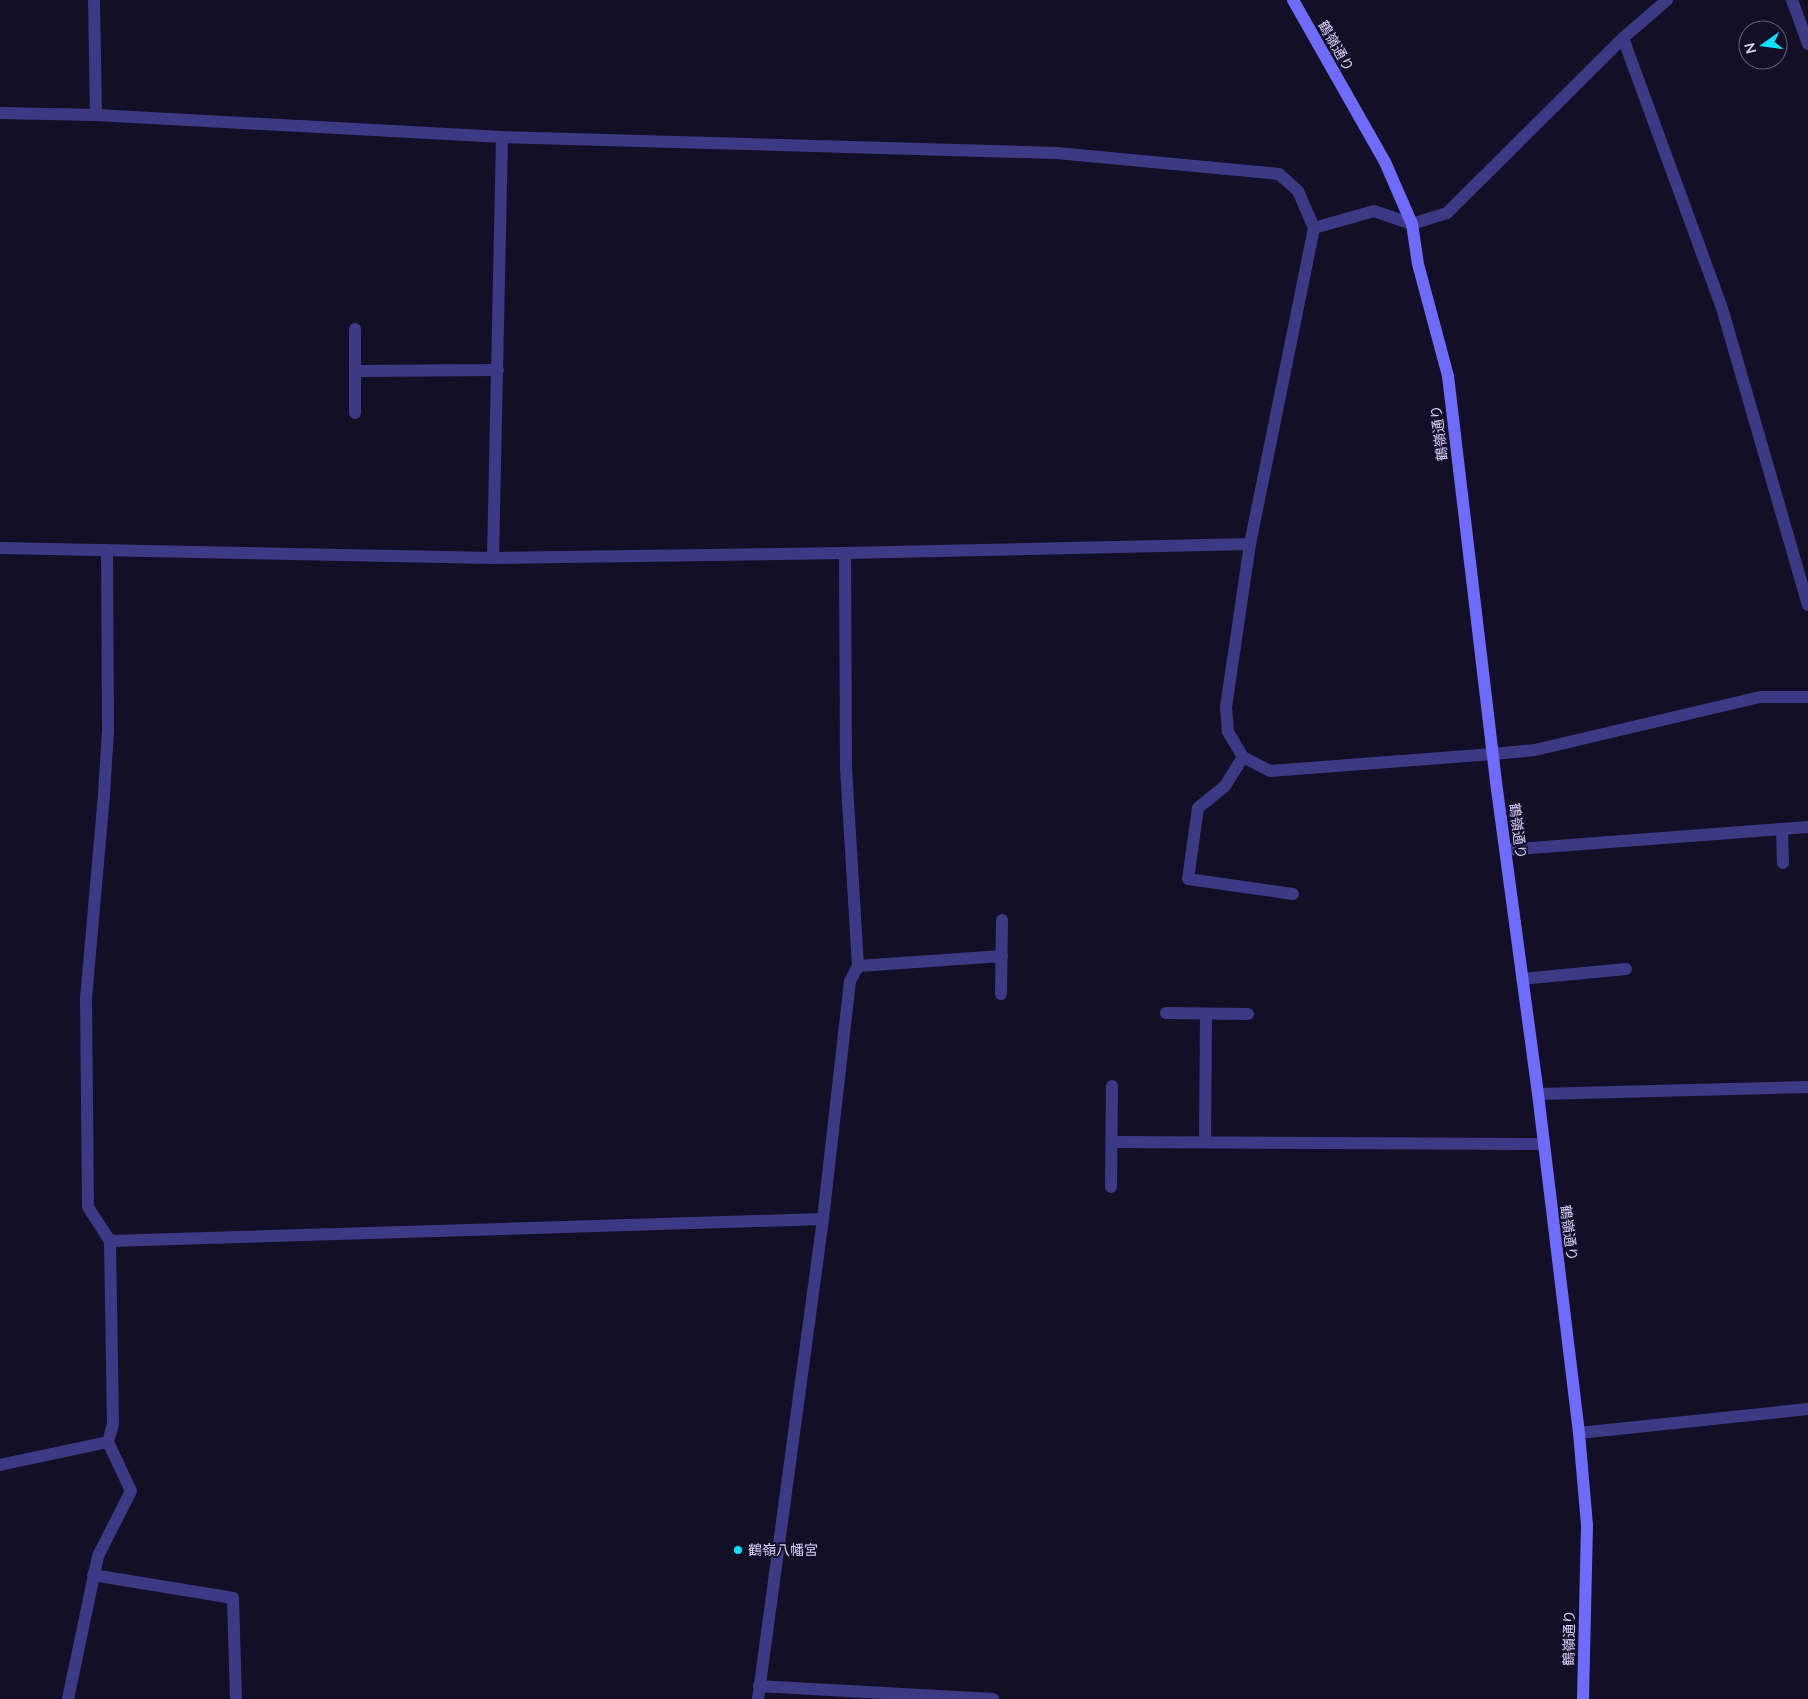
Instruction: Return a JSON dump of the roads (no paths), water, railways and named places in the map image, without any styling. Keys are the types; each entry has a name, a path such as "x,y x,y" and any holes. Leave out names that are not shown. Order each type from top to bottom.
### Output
{"street":[{"path":"94,0 96,115"},
{"name":"鶴嶺通り","path":"1293,0 1385,162 1412,224 1418,264 1448,376 1493,754 1538,1094 1579,1433 1586,1525 1583,1699"},
{"path":"1314,228 1374,211 1412,224 1447,213 1623,38 1667,0"},
{"path":"1792,0 1808,44"},
{"path":"1623,38 1722,308 1808,605"},
{"path":"0,113 96,115 502,137 1057,152 1279,174 1298,191 1314,228 1250,544 1226,707 1228,732 1243,757 1270,771 1535,750 1760,698 1808,696"},
{"path":"494,558 502,137"},
{"path":"355,329 355,414"},
{"path":"355,371 498,370"},
{"path":"0,548 494,558 1250,544"},
{"path":"68,1699 98,1556 131,1491 108,1442 113,1424 110,1241 88,1208 86,998 108,730 107,550"},
{"path":"845,553 846,768 858,966 850,981 823,1219 758,1692 993,1699"},
{"path":"1243,757 1225,786 1198,808 1188,879 1293,894"},
{"path":"1505,850 1808,827"},
{"path":"1782,829 1783,863"},
{"path":"1000,994 1002,920"},
{"path":"858,966 1002,956"},
{"path":"1522,978 1626,969"},
{"path":"1166,1013 1248,1014"},
{"path":"1205,1142 1206,1014"},
{"path":"1111,1187 1112,1086"},
{"path":"1538,1094 1808,1087"},
{"path":"1112,1142 1543,1144"},
{"path":"110,1241 823,1219"},
{"path":"1579,1433 1808,1409"},
{"path":"0,1465 108,1442"},
{"path":"94,1575 233,1598 236,1699"},
{"path":"1573,1699 1583,1699"}],"place":[{"name":"鶴嶺八幡宮","path":"738,1550"}]}
